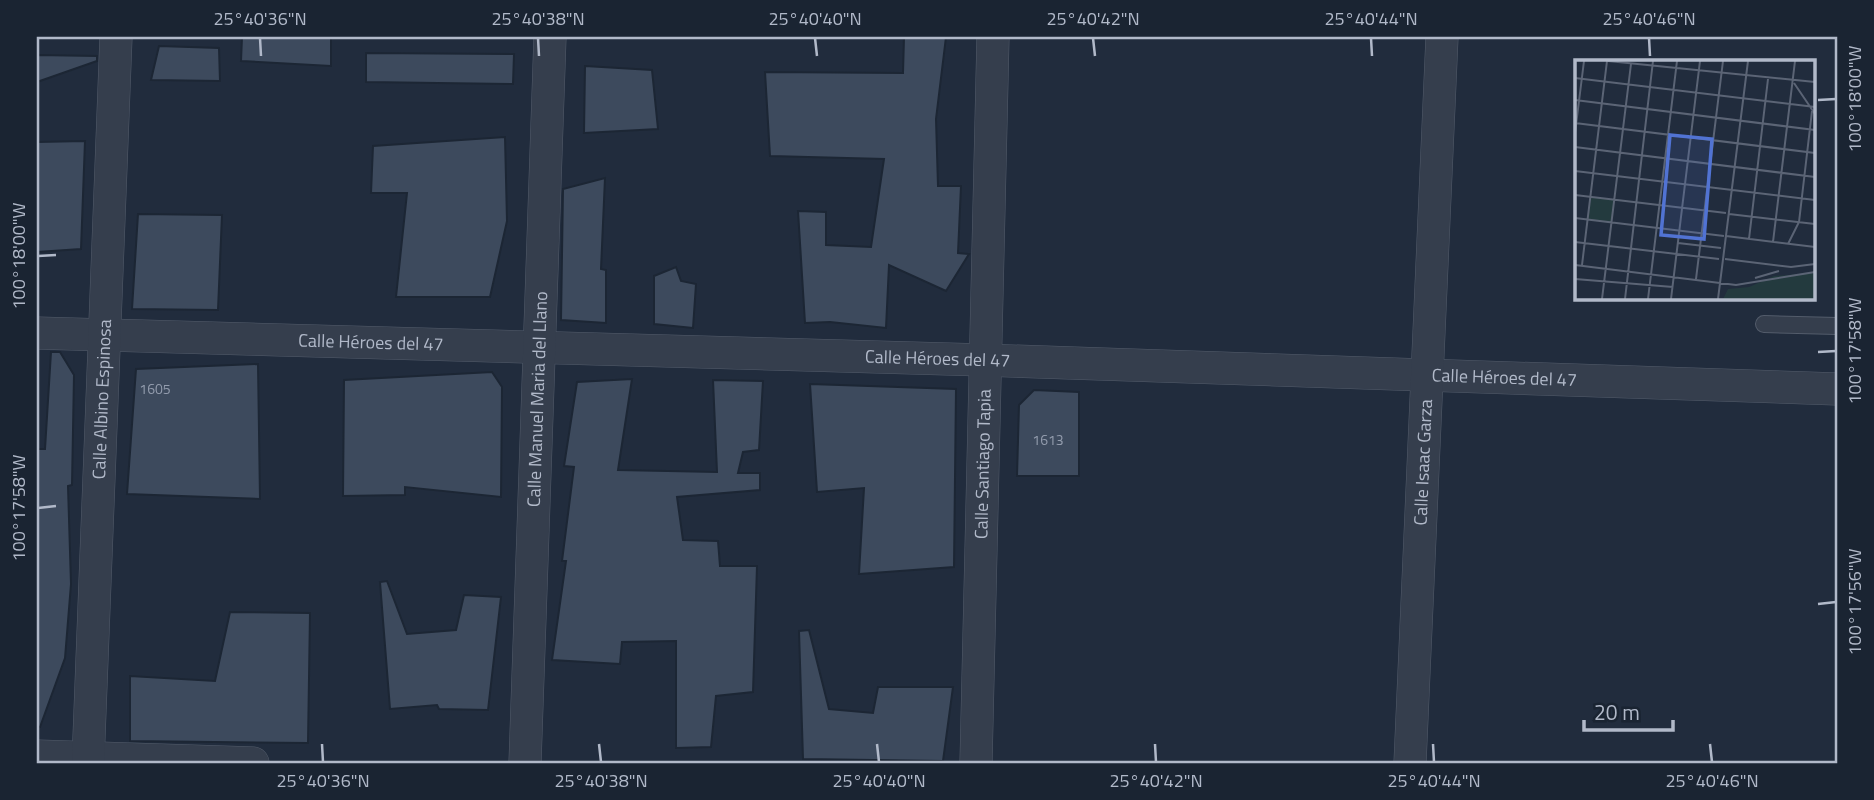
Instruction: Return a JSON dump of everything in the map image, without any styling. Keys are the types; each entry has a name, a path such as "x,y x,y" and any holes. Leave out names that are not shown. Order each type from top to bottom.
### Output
{"street":[{"name":"Calle Albino Espinosa","path":"88,760 116,37"},
{"name":"Calle Manuel Maria del Llano","path":"525,763 550,37"},
{"name":"Calle Santiago Tapia","path":"976,763 983,360 993,37"},
{"name":"Calle Isaac Garza","path":"1410,763 1442,37"},
{"name":"Calle Héroes del 47","path":"37,333 983,360 1837,389"},
{"path":"37,756 88,760 253,763"}],"lane":[{"path":"1764,324 1837,326"}],"building":[{"path":"242,37 331,37 331,66 241,61"},
{"path":"904,37 946,37 936,119 938,186 961,186 958,253 969,254 946,291 889,265 886,328 830,322 805,323 798,211 826,212 826,245 871,247 884,159 770,156 765,72 903,73"},
{"path":"159,46 219,48 220,81 151,80"},
{"path":"366,53 514,54 513,84 366,82"},
{"path":"37,55 97,56 97,61 37,82"},
{"path":"585,66 652,70 658,129 584,133"},
{"path":"505,137 507,221 490,297 396,297 407,193 371,193 373,146"},
{"path":"85,141 81,249 37,252 37,142"},
{"path":"605,178 601,269 606,270 606,323 561,320 563,189"},
{"path":"138,214 222,215 218,310 132,309"},
{"path":"676,267 681,281 696,284 693,328 654,324 654,276"},
{"path":"51,352 60,352 74,375 72,485 68,486 71,584 65,658 40,727 37,727 37,449 45,449"},
{"path":"258,364 260,499 127,494 136,369"},
{"path":"492,372 502,387 501,497 405,487 405,495 343,496 344,380"},
{"path":"632,379 618,470 717,472 713,380 763,381 759,450 743,452 738,473 760,473 760,490 677,497 683,540 718,541 720,566 757,566 753,692 716,696 711,747 676,748 676,641 622,642 620,664 552,660 566,561 562,561 574,467 564,466 577,382"},
{"path":"810,384 956,389 954,567 859,574 864,488 817,492"},
{"path":"1034,390 1079,392 1079,476 1017,476 1019,405"},
{"path":"387,581 407,634 456,630 464,595 501,597 488,710 439,709 437,705 390,709 380,582"},
{"path":"230,612 310,613 308,743 130,741 130,676 215,681"},
{"path":"809,630 829,709 873,713 878,687 953,687 943,761 803,759 799,631"}]}
